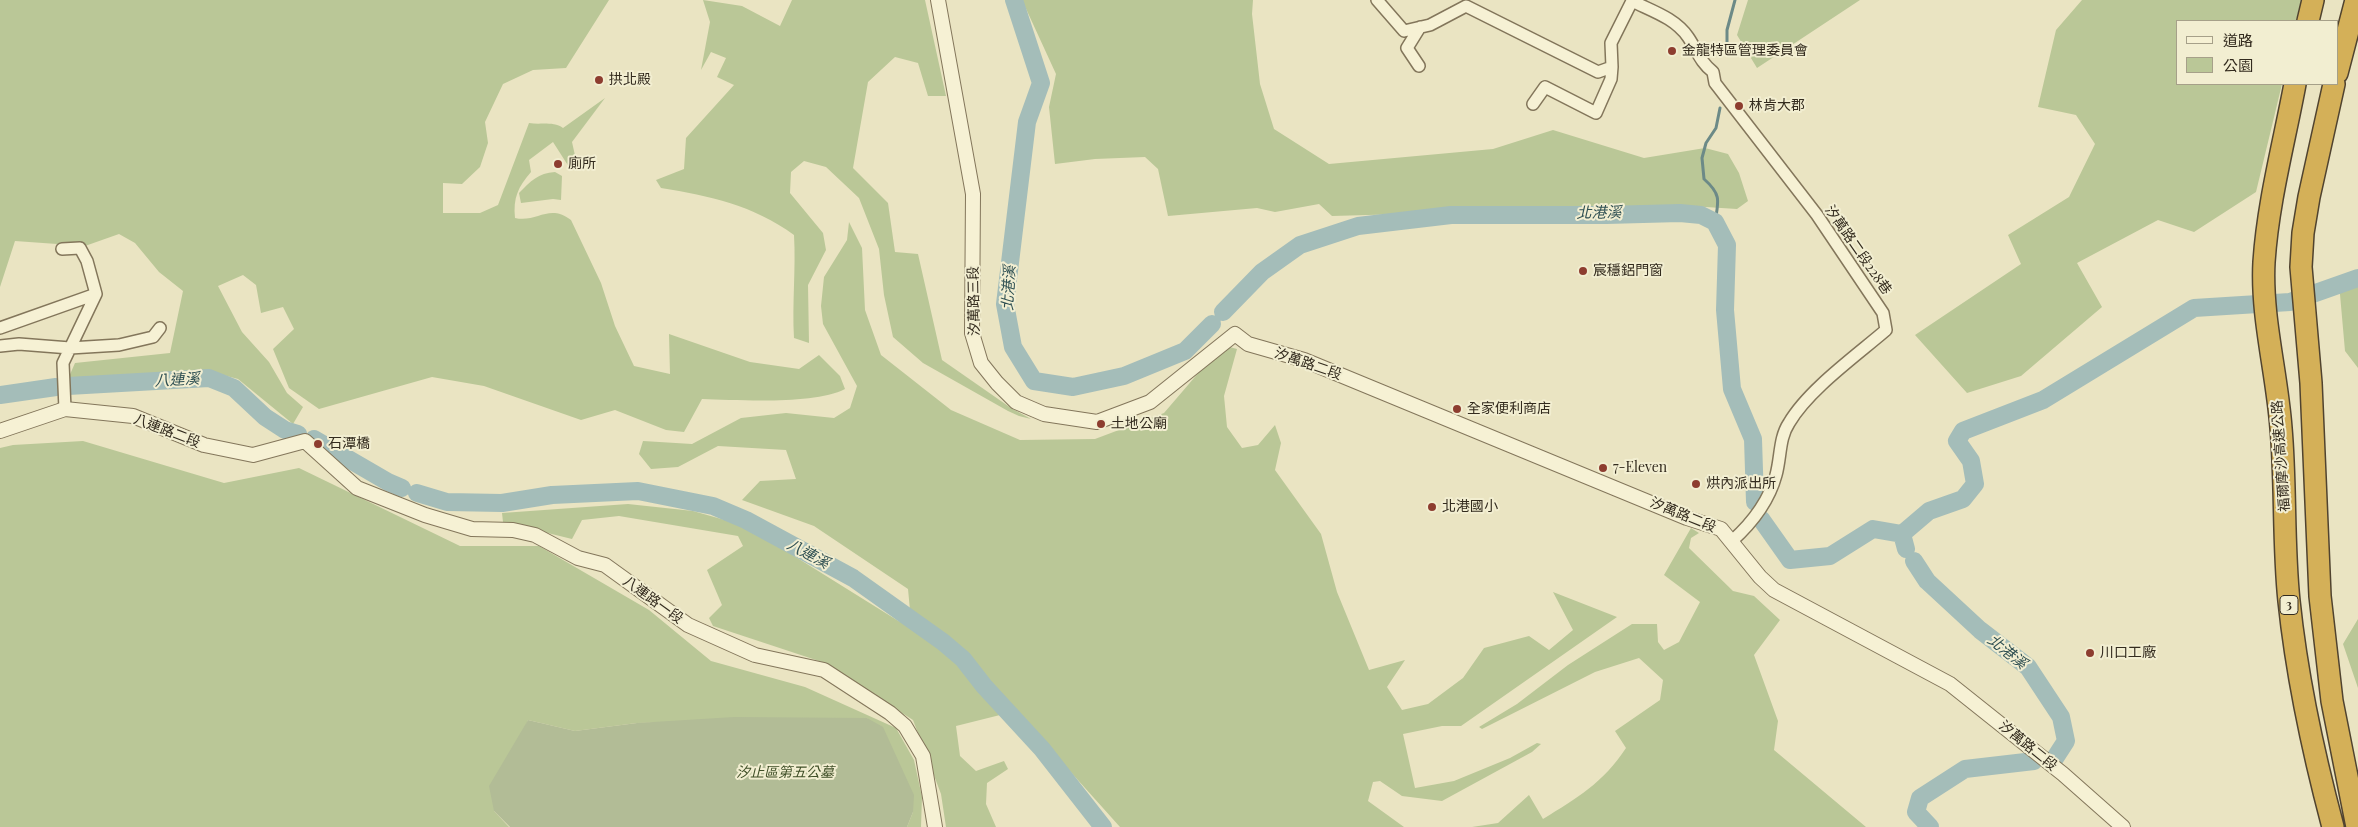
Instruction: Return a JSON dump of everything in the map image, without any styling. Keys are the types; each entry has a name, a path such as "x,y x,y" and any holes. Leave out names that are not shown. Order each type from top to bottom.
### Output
{"highway":[{"path":"2308,20 2313,0"},
{"path":"2338,69 2356,0"},
{"name":"福爾摩沙高速公路","path":"2296,85 2268,231 2264,264 2265,295 2282,428 2288,600 2301,696 2312,748 2333,827"},
{"path":"2334,85 2304,233 2301,268 2311,382 2320,596 2332,701 2357,827"}],"street":[{"name":"汐萬路三段","path":"938,0 973,194 972,333 981,364 1016,402 1044,414 1097,422 1150,402 1235,334"},
{"path":"1377,0 1404,31 1420,27 1458,12 1466,6 1598,72 1612,67"},
{"path":"1534,104 1545,88 1596,113 1611,79 1611,42 1631,0"},
{"name":"汐萬路二段228巷","path":"1631,0 1676,22 1688,37 1702,64 1713,72 1715,83 1822,223 1883,313 1886,330 1820,388 1789,422 1782,438 1776,475 1767,499 1747,527 1732,541"},
{"path":"1419,66 1407,48 1420,27"},
{"path":"62,249 80,248 87,261 96,294 63,363 65,409"},
{"path":"0,328 96,294"},
{"path":"0,346 19,344 70,348 120,345 152,336 160,328"},
{"name":"汐萬路二段","path":"1235,334 1248,344 1304,360 1687,518 1720,529 1732,541 1760,577 1774,590 1950,684 2063,774 2123,827"},
{"name":"八連路二段","path":"0,431 65,409 133,416 204,445 253,455 304,441"},
{"name":"八連路一段","path":"304,441 357,488 425,515 472,529 513,530 535,535 578,558 605,565 688,625 755,655 824,670 890,713 905,726 922,756 935,827"}],"green space":[{"path":"0,0 609,0 566,68 533,70 503,84 485,122 488,143 480,167 462,184 443,183 443,213 480,213 498,205 529,123 551,124 563,128 605,98 572,142 576,160 569,167 553,142 529,160 531,172 517,193 515,218 523,219 556,213 571,220 601,283 615,326 634,366 670,374 669,334 750,362 799,369 819,355 840,376 845,389 831,394 796,399 702,399 684,432 666,430 615,410 581,420 484,386 432,377 319,409 289,388 273,349 294,329 283,307 261,313 256,285 243,275 218,286 242,332 269,362 287,393 303,407 293,424 238,379 204,370 68,379 75,363 170,353 183,291 159,272 135,243 119,234 85,246 15,241 0,287"},
{"path":"703,0 742,6 780,26 792,0 925,0 946,96 928,96 918,63 895,57 868,82 853,168 888,203 895,252 918,254 942,360 1011,408 1031,419 1008,411 923,363 893,337 884,295 879,249 859,198 826,167 804,161 791,172 790,193 823,233 826,250 808,285 809,343 794,338 794,235 763,216 747,209 714,198 661,188 656,180 684,169 686,138 734,85 717,77 726,58 711,52 701,70 710,22"},
{"path":"1022,0 1253,0 1252,14 1260,84 1274,129 1329,164 1493,149 1553,130 1644,158 1705,148 1728,154 1739,173 1748,201 1737,209 1690,206 1332,216 1319,204 1275,212 1257,208 1168,216 1158,169 1145,157 1095,159 1055,164 1049,107 1056,74"},
{"path":"1748,0 1860,0 1757,68 1737,35"},
{"path":"2082,0 2301,0 2296,20 2176,20 2176,85 2282,85 2256,192 2194,232 2158,220 2077,263 2102,307 2021,376 1967,393 1915,335 2021,264 2008,235 2069,197 2095,144 2076,115 2038,107 2056,30"},
{"path":"555,172 562,176 561,200 553,199 521,203 519,193 527,185 539,176"},
{"path":"849,222 862,248 865,310 881,355 951,410 1020,440 1095,439 1164,413 1212,357 1226,346 1237,349 1224,396 1227,427 1242,448 1258,445 1275,425 1281,443 1275,470 1321,534 1337,592 1369,670 1405,660 1387,687 1402,710 1428,704 1463,678 1484,648 1529,636 1549,650 1573,630 1553,592 1617,617 1461,726 1442,726 1403,734 1415,788 1454,781 1510,758 1537,743 1541,744 1532,752 1442,801 1402,796 1380,781 1373,782 1368,801 1404,827 1120,827 1016,711 956,726 960,756 976,771 1004,761 1008,769 987,783 986,804 996,827 946,827 941,794 913,720 822,662 713,626 709,618 722,605 707,570 743,546 738,536 619,516 582,520 572,539 503,522 502,513 628,504 693,511 746,526 900,622 910,610 908,589 814,526 742,500 760,481 796,479 786,450 718,446 678,467 651,469 639,454 643,441 692,444 741,418 786,413 834,418 850,408 857,386 823,324 821,306 824,277 847,240"},
{"path":"2358,275 2358,368 2345,351 2339,283"},
{"path":"83,441 224,483 299,468 460,546 539,546 649,610 711,661 805,687 896,728 914,760 922,797 921,827 907,827 913,812 867,718 637,723 575,731 528,720 494,811 509,827 0,827 0,448 13,445"},
{"path":"1691,528 1699,533 1691,538 1689,548 1733,591 1754,596 1780,620 1754,655 1778,721 1774,750 1866,827 1472,827 1498,823 1529,795 1543,819 1589,789 1608,771 1626,748 1615,731 1660,700 1663,680 1639,658 1595,672 1482,729 1479,727 1517,704 1568,665 1632,624 1657,624 1658,642 1664,650 1679,642 1700,602 1664,575"},
{"path":"2358,619 2358,688 2343,644"},
{"name":"汐止區第五公墓","path":"734,717 867,718 883,727 914,795 913,812 907,827 510,827 494,811 489,786 528,720 575,731 637,723"}],"waterway":[{"name":"北港溪","path":"1014,0 1041,83 1027,122 1005,304 1013,347 1034,381 1073,387 1124,376 1185,351 1212,324"},
{"path":"1727,46 1727,30 1735,0"},
{"path":"1715,222 1718,203 1716,193 1704,179 1702,158 1706,143 1716,128 1720,108"},
{"name":"北港溪","path":"1223,312 1262,272 1300,245 1358,226 1451,215 1680,213 1701,215 1715,222 1727,245 1725,310 1732,389 1753,439 1755,502"},
{"path":"1902,534 1929,511 1963,499 1975,484 1971,461 1957,441 1963,431 2043,400 2194,308 2290,302 2358,278"},
{"name":"八連溪","path":"68,386 209,378 234,388 265,417 285,430 298,434"},
{"name":"八連溪","path":"0,395 56,387"},
{"name":"八連溪","path":"314,439 388,482 402,488"},
{"name":"八連溪","path":"417,493 447,502 502,503 552,495 638,491 713,506 746,520 853,578 943,642 963,659 984,686 1042,749 1103,827"},
{"name":"北港溪","path":"1761,519 1790,560 1830,556 1873,529 1902,534 1906,549"},
{"name":"北港溪","path":"1914,561 1927,581 1980,630 2028,667 2061,717 2066,741 2055,758"},
{"name":"北港溪","path":"1930,827 1916,812 1920,798 1965,769 2034,761"}],"place":[{"name":"金龍特區管理委員會","path":"1672,51"},
{"name":"拱北殿","path":"599,80"},
{"name":"林肯大郡","path":"1739,106"},
{"name":"廁所","path":"558,164"},
{"name":"宸穩鋁門窗","path":"1583,271"},
{"name":"全家便利商店","path":"1457,409"},
{"name":"土地公廟","path":"1101,424"},
{"name":"石潭橋","path":"318,444"},
{"name":"7-Eleven","path":"1603,468"},
{"name":"烘內派出所","path":"1696,484"},
{"name":"北港國小","path":"1432,507"},
{"name":"川口工廠","path":"2090,653"}]}
